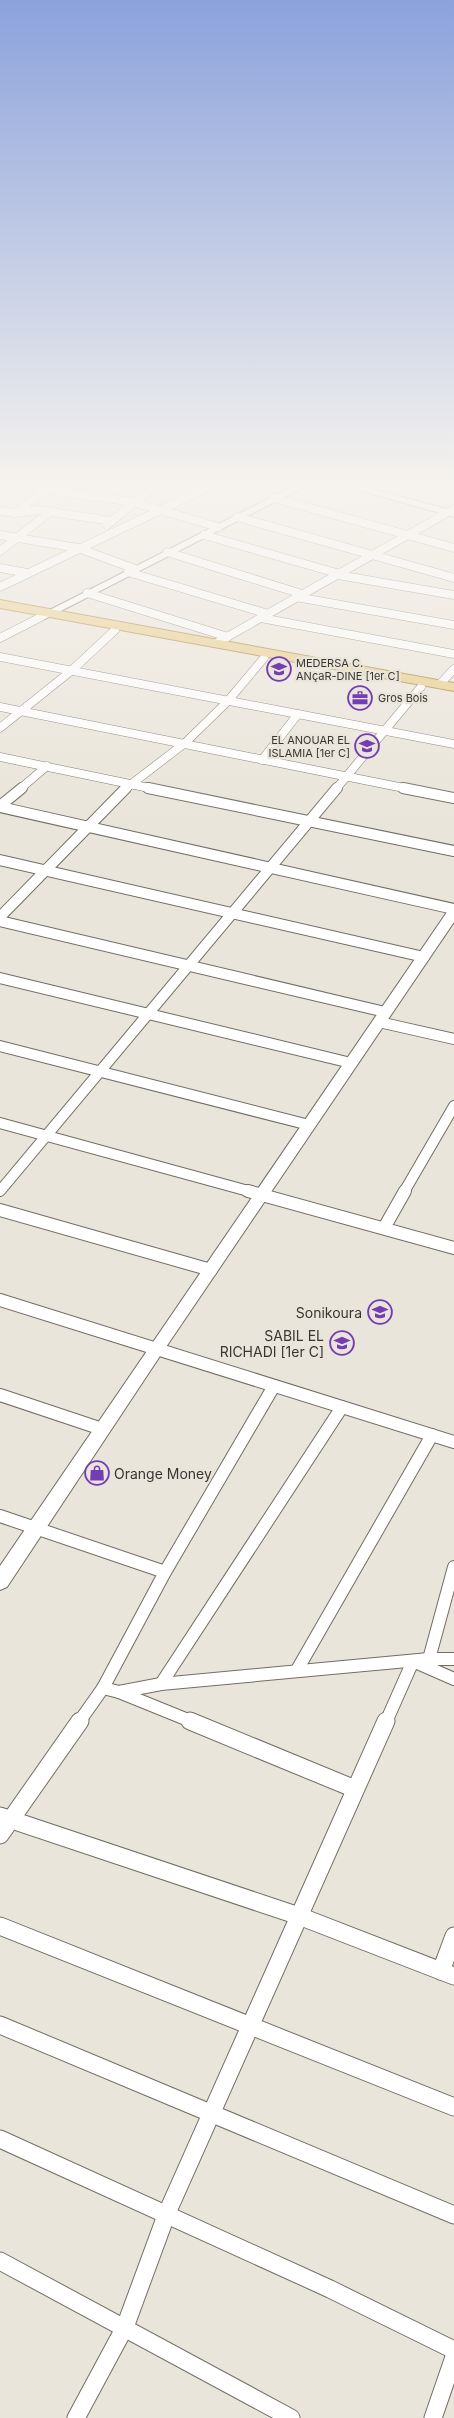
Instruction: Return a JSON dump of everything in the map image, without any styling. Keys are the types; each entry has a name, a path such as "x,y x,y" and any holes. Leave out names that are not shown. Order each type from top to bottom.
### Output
{"main road":[{"path":"0,604 115,630 454,693"},
{"path":"0,610 223,639 454,687"}],"street":[{"path":"0,638 85,594"},
{"path":"89,594 223,639 303,594"},
{"path":"200,594 264,616 454,654"},
{"path":"293,594 454,625"},
{"path":"0,728 71,671 115,630"},
{"path":"0,657 454,744"},
{"path":"264,658 227,702 185,743 130,784 0,919 189,965 382,1017 454,1040"},
{"path":"440,684 454,668"},
{"path":"0,1191 421,687"},
{"path":"0,707 454,798"},
{"path":"262,760 298,714"},
{"path":"0,757 454,851"},
{"path":"0,807 47,766"},
{"path":"0,807 454,911 0,1582"},
{"path":"0,860 424,957"},
{"path":"0,978 351,1063"},
{"path":"0,1046 309,1125"},
{"path":"384,1228 454,1106"},
{"path":"0,1123 454,1248"},
{"path":"0,1210 211,1270"},
{"path":"0,1300 454,1442"},
{"path":"0,1835 5,1818 103,1688 164,1572 274,1386"},
{"path":"0,1395 102,1429"},
{"path":"161,1684 342,1407"},
{"path":"297,1670 432,1435"},
{"path":"0,1516 164,1572"},
{"path":"76,2418 125,2327 167,2213 355,1789 421,1660 454,1567"},
{"path":"119,1692 161,1684 297,1670 454,1659"},
{"path":"421,1660 454,1679"},
{"path":"103,1688 119,1692 355,1789"},
{"path":"5,1818 298,1916 447,1973 454,1936"},
{"path":"0,1926 454,2107"},
{"path":"0,2025 212,2112 454,2215"},
{"path":"0,2138 167,2213 454,2350"},
{"path":"0,2261 291,2418"},
{"path":"434,2418 454,2357"}],"place":[{"name":"MEDERSA C. ANçaR-DINE [1er C]","path":"279,669"},
{"name":"Gros Bois","path":"360,698"},
{"name":"EL ANOUAR EL ISLAMIA [1er C]","path":"367,746"},
{"name":"Sonikoura","path":"380,1312"},
{"name":"SABIL EL RICHADI [1er C]","path":"342,1343"},
{"name":"Orange Money","path":"97,1473"}]}
